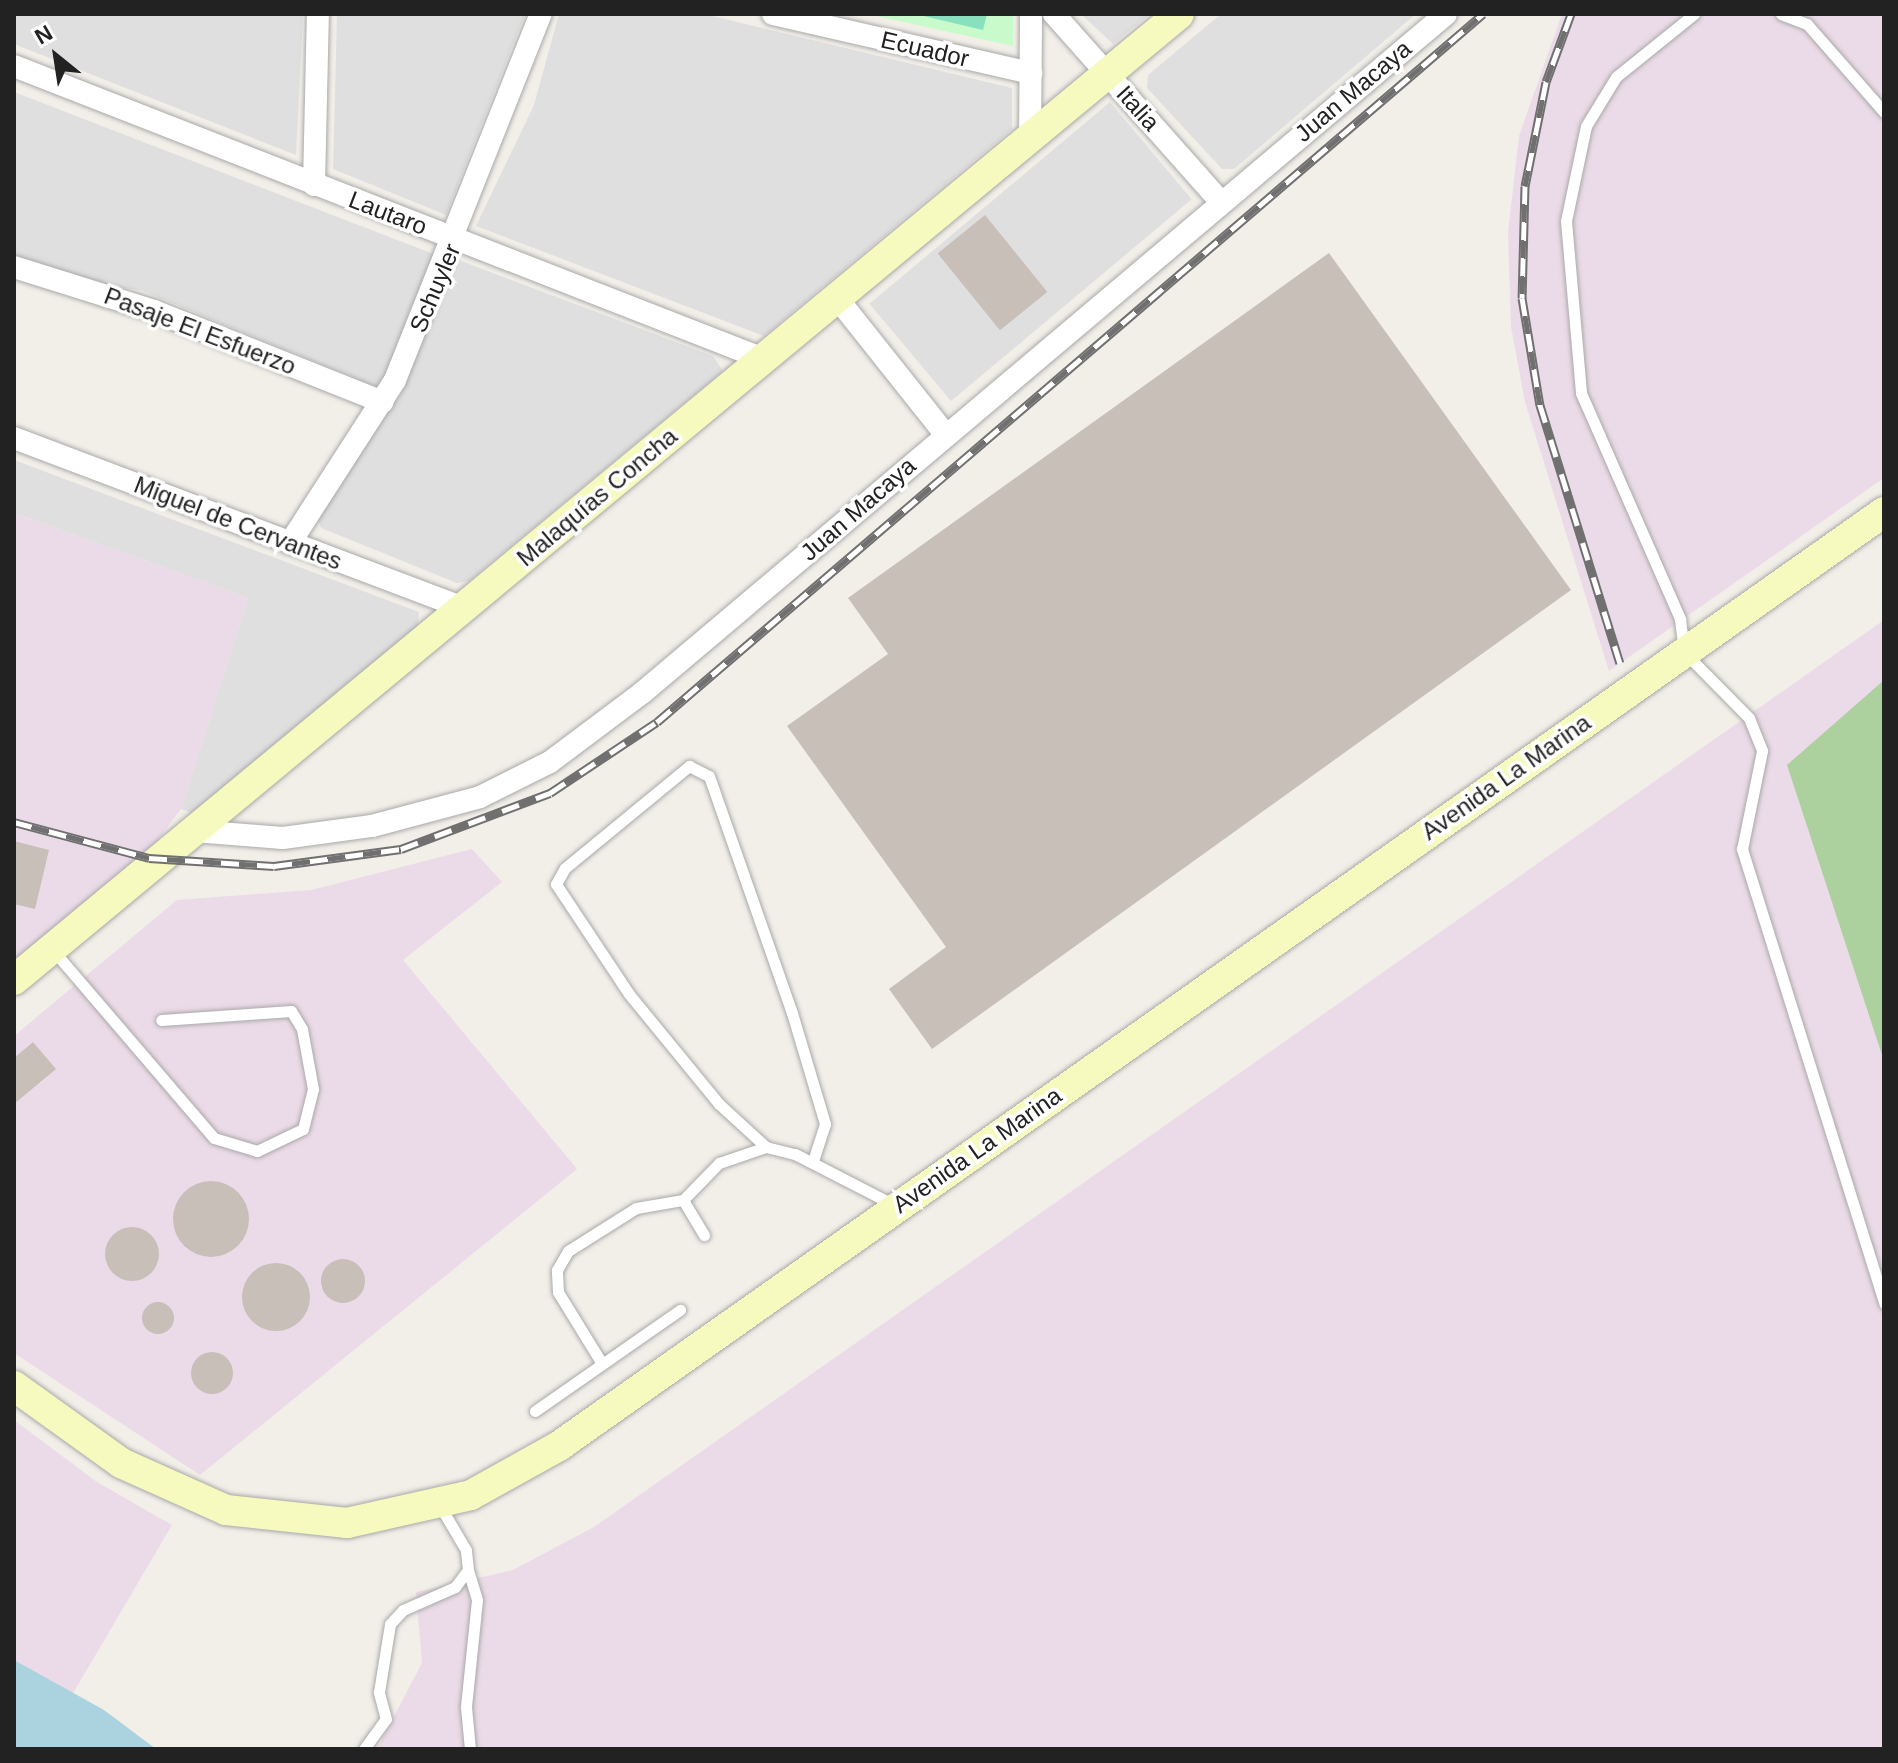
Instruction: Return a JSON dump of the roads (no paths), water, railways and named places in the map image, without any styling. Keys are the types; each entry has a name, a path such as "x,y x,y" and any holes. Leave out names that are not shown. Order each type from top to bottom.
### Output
{"main road":[{"name":"Malaquías Concha","path":"14,980 1179,14"},
{"name":"Avenida La Marina","path":"14,1386 121,1463 226,1510 347,1523 440,1506 559,1446 1884,512"}],"street":[{"path":"314,185 318,14"},
{"name":"Schuyler","path":"290,543 383,402 456,238 541,14"},
{"name":"Ecuador","path":"773,14 1031,73"},
{"path":"1030,137 1031,14"},
{"name":"Italia","path":"1054,14 1221,202"},
{"name":"Juan Macaya","path":"194,831 283,838 372,826 456,806 527,776 607,722 1446,14"},
{"name":"Lautaro","path":"14,66 763,359"},
{"name":"Pasaje El Esfuerzo","path":"14,267 154,311 383,402"},
{"path":"837,298 945,434"},
{"name":"Miguel de Cervantes","path":"14,438 463,608"}],"lane":[{"path":"1694,14 1616,77 1586,126 1566,221 1581,393 1680,619 1684,652 1749,718 1762,751 1742,849 1884,1303"},
{"path":"1781,14 1807,24 1884,112"},
{"path":"813,1160 825,1124 792,1013 709,776 689,766 576,857 556,884 629,994 719,1104 766,1147 813,1160 896,1207"},
{"path":"51,949 214,1138 257,1151 303,1129 313,1089 302,1029 291,1011 161,1020"},
{"path":"601,1362 558,1292 557,1270 568,1251 636,1208 683,1200 719,1163 766,1147"},
{"path":"683,1200 704,1235"},
{"path":"535,1411 601,1362 680,1310"},
{"path":"440,1506 466,1550 477,1600 466,1707 470,1749"},
{"path":"364,1749 386,1719 379,1692 390,1624 403,1610 455,1587 468,1570"}],"water":[{"path":"14,1660 104,1710 156,1749 14,1749"}],"railway":[{"path":"14,822 149,858 274,866 401,849 550,793 657,722 1483,14"},
{"path":"1571,14 1546,82 1525,186 1522,298 1540,405 1620,663"}]}
